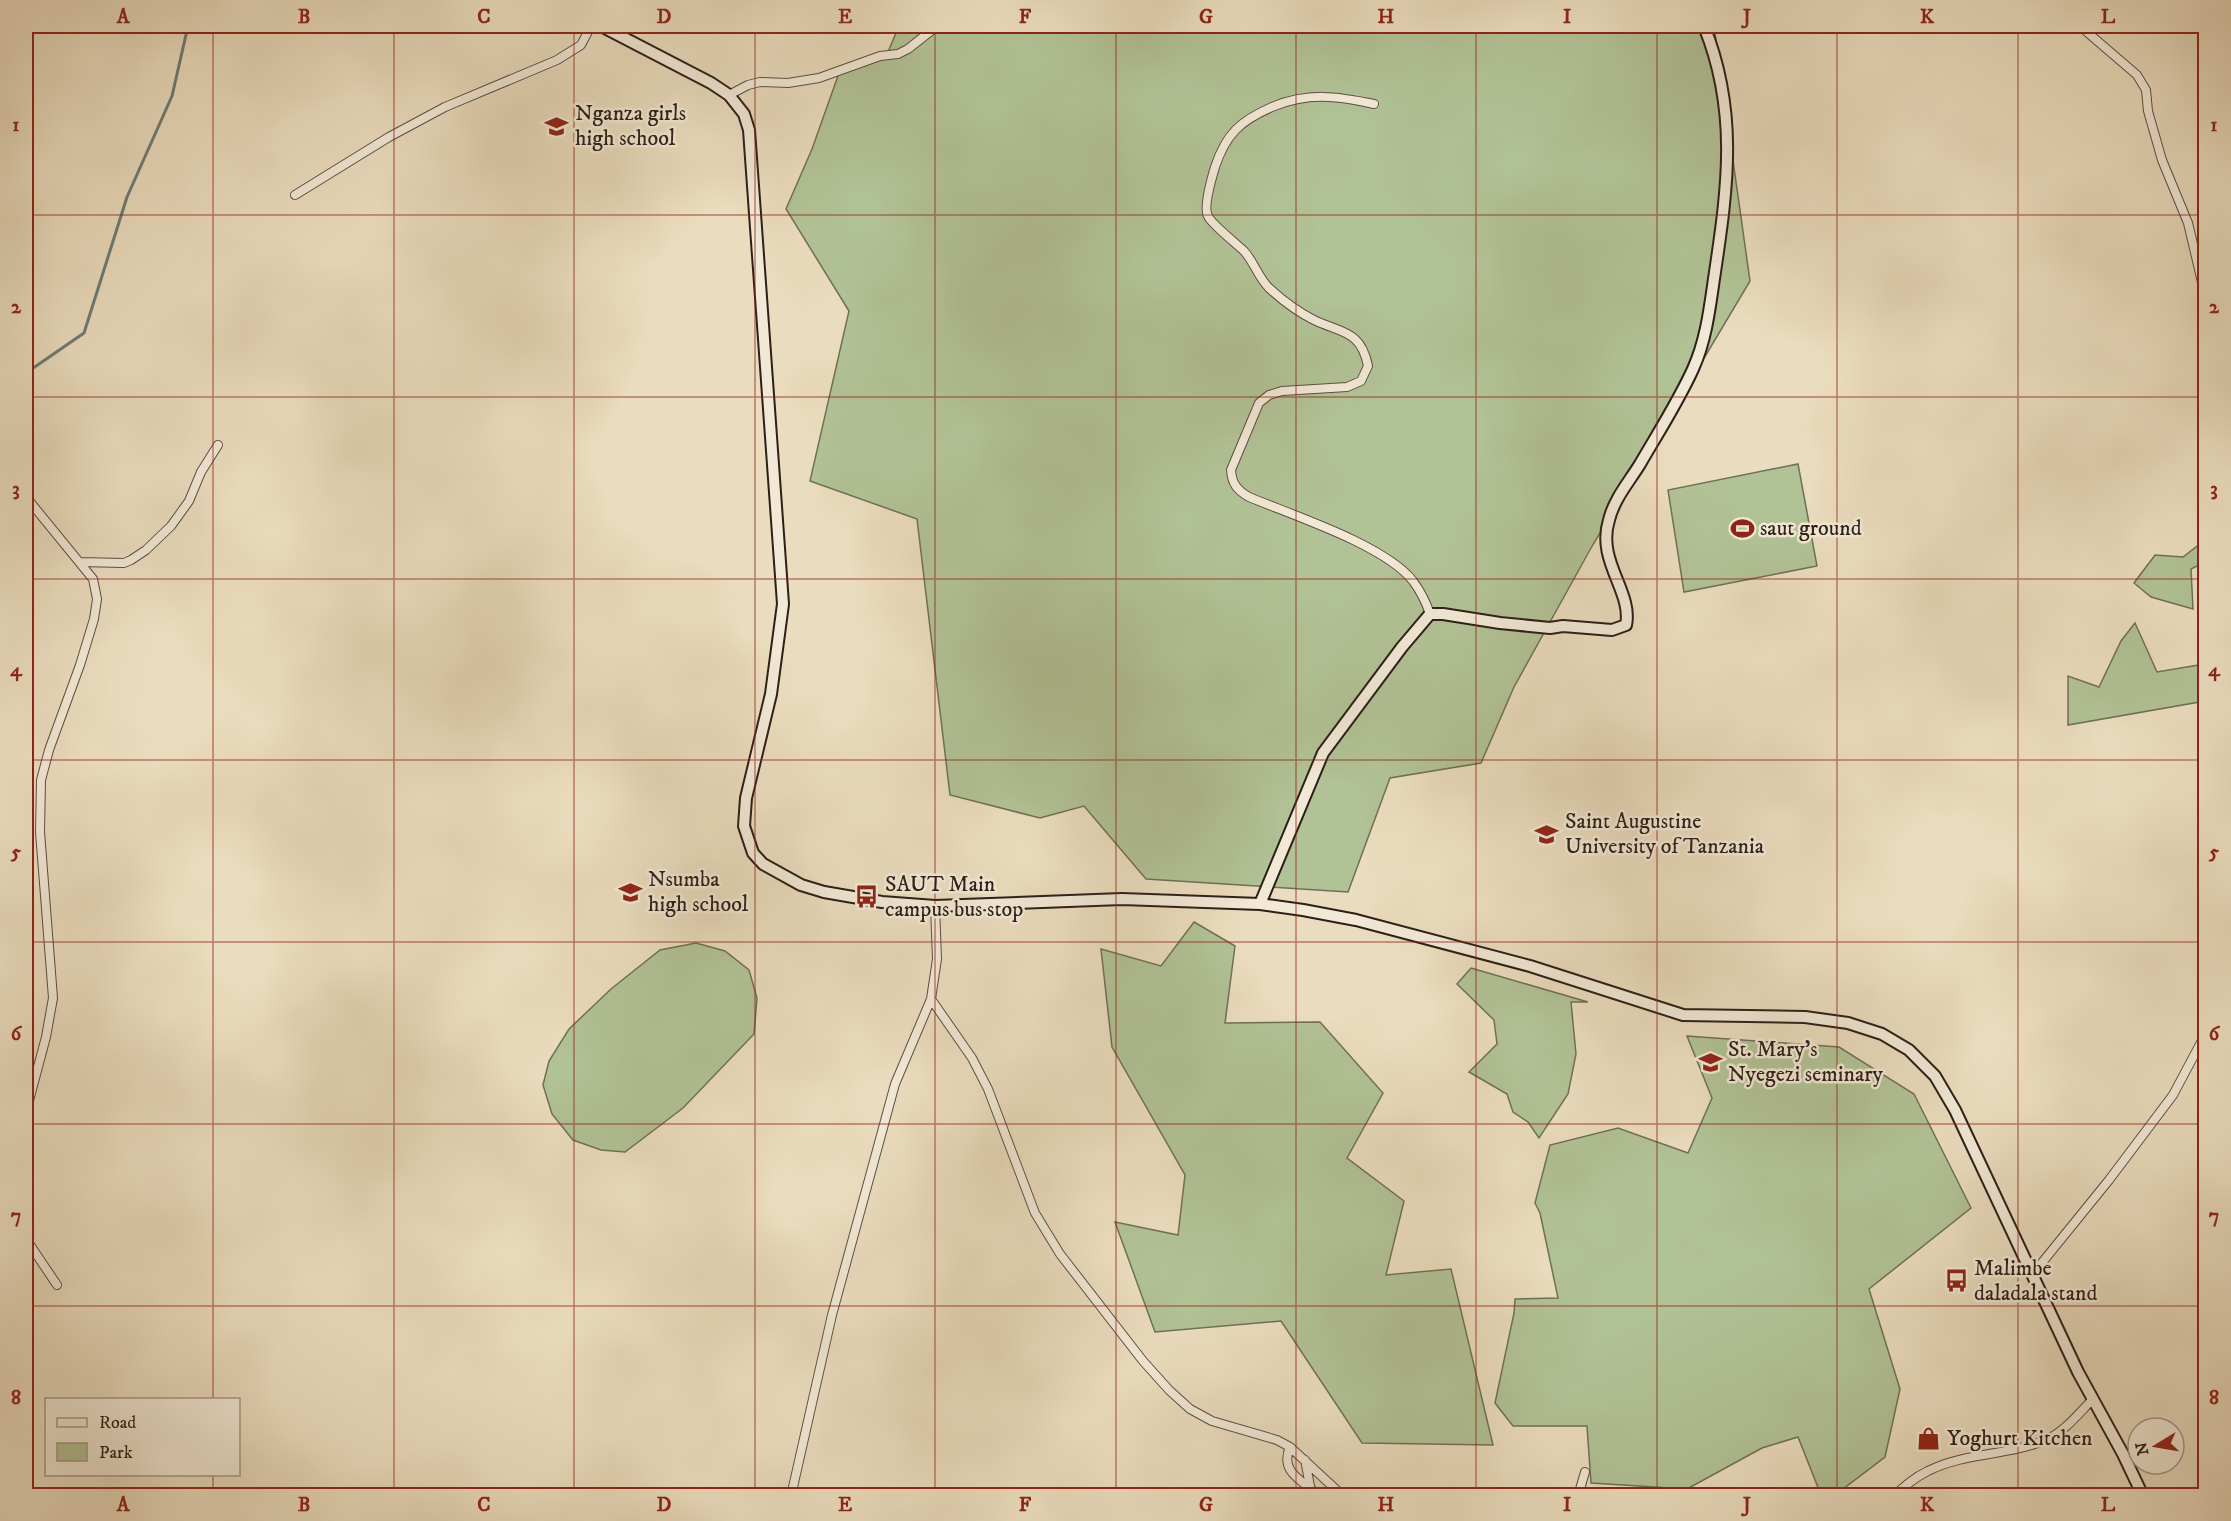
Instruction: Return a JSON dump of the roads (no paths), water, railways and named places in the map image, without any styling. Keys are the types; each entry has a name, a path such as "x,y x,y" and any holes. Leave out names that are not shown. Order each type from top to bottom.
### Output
{"main road":[{"path":"601,26 711,83 729,95 744,114 749,130 783,604 771,694 746,798 744,826 747,839 753,853 763,864 801,885 848,897 935,906 1122,899 1260,904 1356,920 1530,966 1683,1015 1805,1017 1848,1023 1882,1034 1909,1050 1935,1076 1955,1110 2031,1275 2143,1496"},
{"path":"1260,904 1323,753 1402,647 1430,614 1550,628 1563,626 1612,630 1626,625 1627,607 1612,570 1605,543 1609,519 1622,492 1673,408 1703,345 1723,219 1727,180 1727,123 1716,56 1704,26"}],"street":[{"path":"296,195 389,137 445,107 557,60 581,45 591,26"},
{"path":"729,95 748,85 760,82 788,83 819,78 879,56 898,54 938,26"},
{"path":"2080,26 2137,75 2144,84 2150,121 2162,160 2188,223 2205,299"},
{"path":"1374,104 1342,97 1311,96 1283,103 1245,121 1222,147 1213,172 1206,207 1208,216 1246,254 1256,273 1286,303 1313,320 1353,336 1364,349 1368,366 1361,381 1347,387 1282,391 1269,395 1259,403 1231,470 1232,481 1238,491 1249,497 1357,542 1393,563 1412,579 1423,595 1430,614"},
{"path":"80,562 124,563 146,550 171,526 189,501 201,472 218,445"},
{"path":"26,497 80,562 93,579 97,589 94,619 41,780 40,832 52,998 46,1037 26,1112"},
{"path":"791,1496 830,1325 880,1137 895,1084 931,999 937,959 935,906"},
{"path":"931,999 967,1051 988,1089 1035,1213 1060,1254 1143,1361 1168,1390 1190,1408 1212,1421 1277,1440 1290,1447 1343,1496"},
{"path":"2031,1275 2109,1180 2173,1095 2205,1033"},
{"path":"26,1239 57,1285"},
{"path":"1894,1496 1909,1482 1929,1470 2050,1438 2072,1421 2093,1399"},
{"path":"1290,1447 1286,1456 1288,1468 1319,1496"},
{"path":"1305,1460 1311,1487"},
{"path":"1578,1496 1585,1472"}],"waterway":[{"path":"26,373 84,333 127,197 172,96 188,26"}],"place":[{"name":"Nganza girls high school","path":"557,126"},
{"name":"saut ground","path":"1742,528"},
{"name":"Saint Augustine University of Tanzania","path":"1547,834"},
{"name":"Nsumba high school","path":"630,892"},
{"name":"SAUT Main campus bus stop","path":"867,897"},
{"name":"St. Mary's Nyegezi seminary","path":"1710,1062"},
{"name":"Malimbe daladala stand","path":"1956,1281"},
{"name":"Yoghurt Kitchen","path":"1929,1438"}]}
